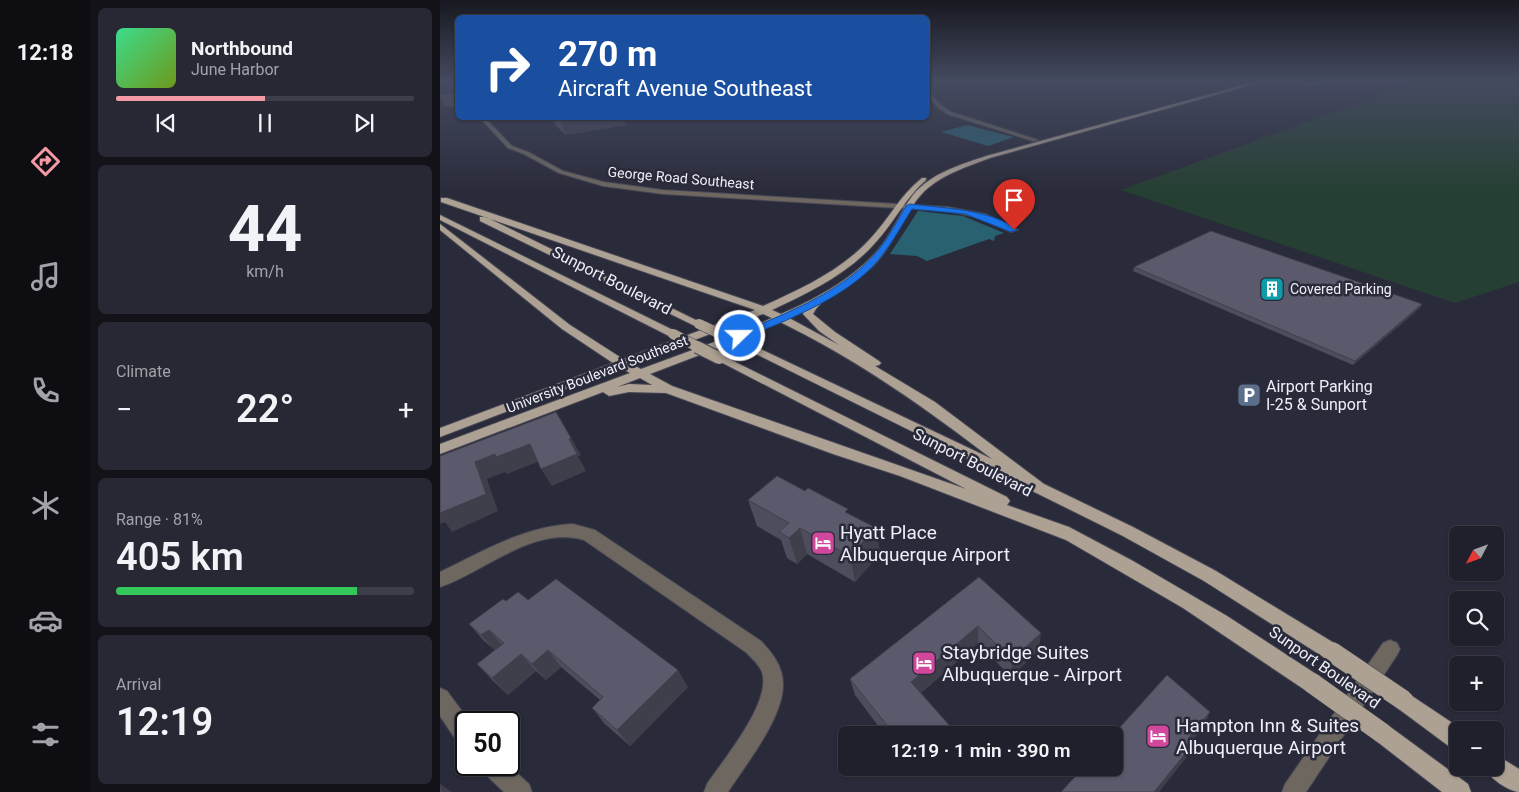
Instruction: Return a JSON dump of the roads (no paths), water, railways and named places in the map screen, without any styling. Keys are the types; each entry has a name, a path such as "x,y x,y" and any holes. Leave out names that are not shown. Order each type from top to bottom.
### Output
{"main road":[{"name":"University Boulevard Southeast","path":"440,449 782,319 825,297 854,277 876,257 925,187 950,171 980,159 1116,119"},
{"name":"University Boulevard Southeast","path":"440,433 763,310 814,284 850,261 878,234 914,186 941,169 973,157 1122,119"},
{"path":"442,199 763,310 808,331 930,405 1039,488"},
{"name":"Sunport Boulevard","path":"442,199 1039,488 1176,557 1332,652 1449,733"},
{"name":"Sunport Boulevard","path":"440,216 1070,535 1194,605 1312,682 1460,792"},
{"path":"440,226 566,327 621,363 668,389 838,451 905,472 1070,535"},
{"path":"825,297 808,314 825,330 913,387 930,405"},
{"path":"440,454 609,392 629,388 668,389"},
{"path":"1504,771 1519,782"}],"street":[{"path":"968,119 1039,141"},
{"name":"George Road Southeast","path":"485,120 510,147 526,153 560,172 595,183 663,192 910,206 966,212 989,219 1014,230"},
{"path":"440,580 529,538 548,532 576,530 589,536 754,647 768,662 773,684 772,695 764,718 715,792"},
{"path":"1293,792 1390,649"},
{"path":"440,698 455,720"},
{"path":"504,776 521,792"}],"water":[{"path":"967,125 1014,137 988,146 941,132"},
{"path":"918,211 963,216 1004,233 995,236 994,241 989,239 927,261 917,256 890,254"}],"place":[{"name":"Covered Parking","path":"1272,289"},
{"name":"Airport Parking I-25 & Sunport","path":"1249,395"},
{"name":"Hyatt Place Albuquerque Airport","path":"823,543"},
{"name":"Staybridge Suites Albuquerque - Airport","path":"924,663"},
{"name":"Hampton Inn & Suites Albuquerque Airport","path":"1158,736"}]}
